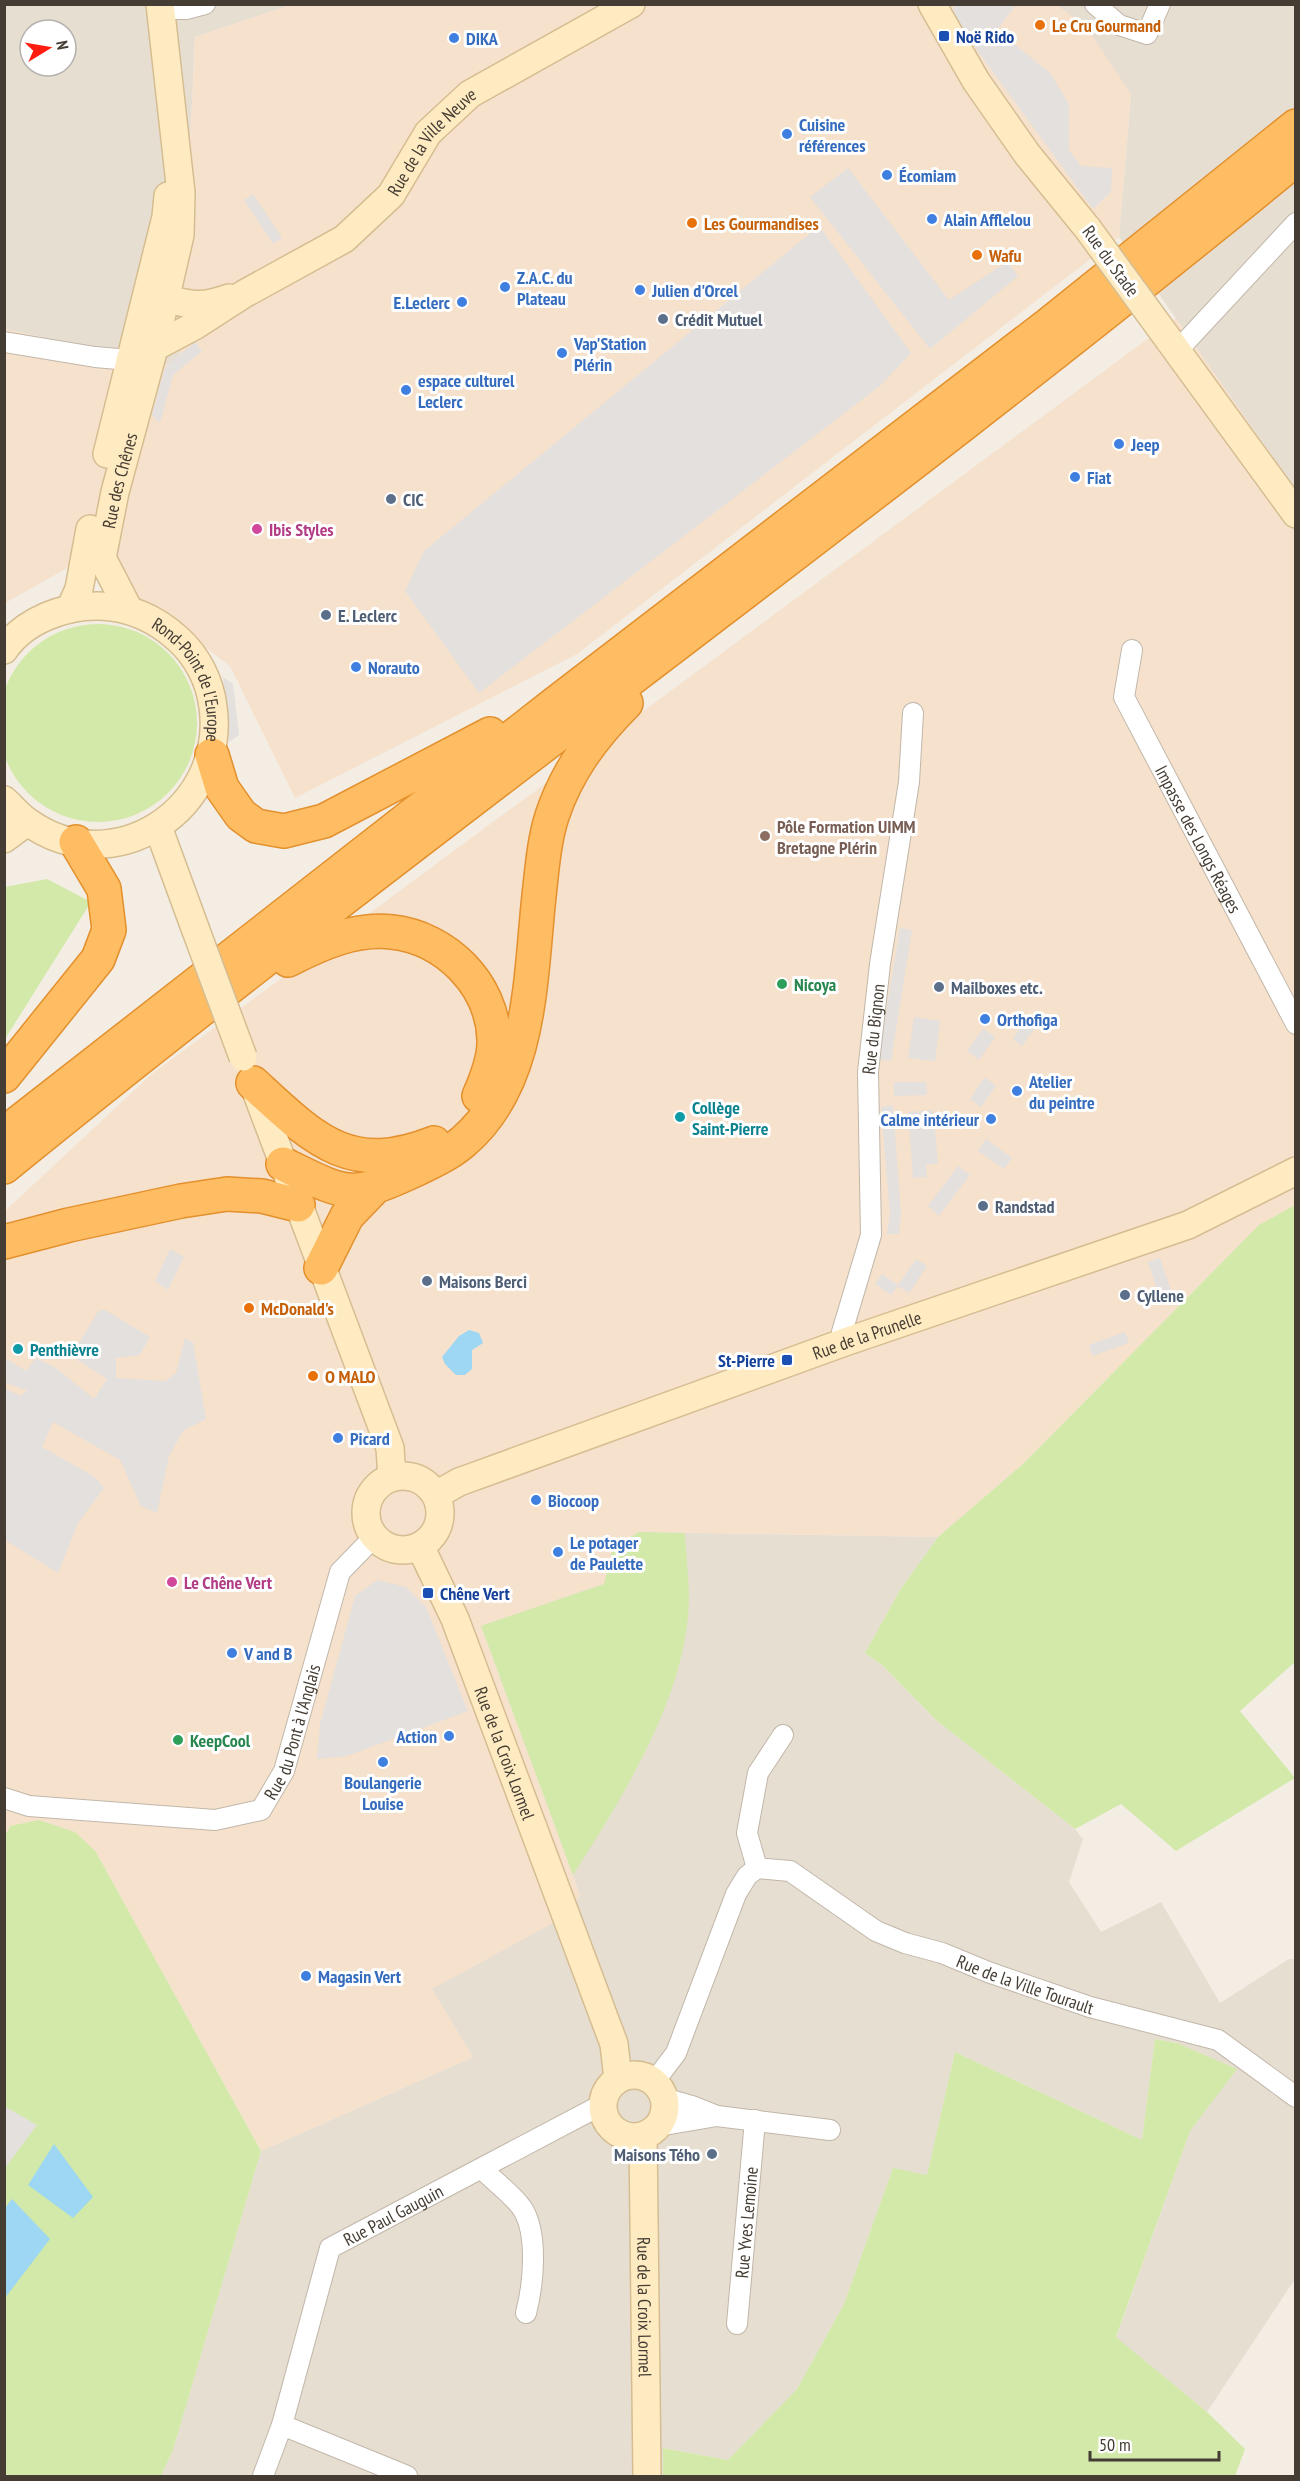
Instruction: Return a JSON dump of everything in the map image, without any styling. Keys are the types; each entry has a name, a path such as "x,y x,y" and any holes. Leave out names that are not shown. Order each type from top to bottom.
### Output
{"highway":[{"path":"4,1134 556,703 1048,325 1296,126"},
{"path":"4,1167 252,971 1097,319 1296,159"},
{"path":"283,1164 330,1187 357,1192 373,1189 440,1158 463,1142 484,1121 498,1100 512,1070 520,1044 527,1003 544,849 551,818 562,788 597,733 721,609"},
{"path":"212,755 222,788 241,815 256,826 284,831 324,820 470,746 517,717 556,703"},
{"path":"4,1076 98,959 109,930 104,890 76,842"},
{"path":"248,1070 300,1126 325,1143 353,1154 395,1155 435,1142 454,1129 473,1109 492,1061 494,1039 491,1017 473,979 435,944 414,936 392,932 348,935 321,943 280,964 252,971"},
{"path":"321,1268 347,1216 373,1189"},
{"path":"4,1242 69,1225 181,1201 227,1194 261,1196 298,1205"}],"street":[{"path":"160,7 186,9 205,4"},
{"name":"Rue de la Ville Neuve","path":"154,348 196,325 244,294 344,239 391,195 428,133 470,94 631,4"},
{"name":"Rue du Stade","path":"932,4 976,81 1027,154 1088,229 1296,514"},
{"path":"1095,4 1119,25 1147,34 1160,4"},
{"name":"Rue des Chênes","path":"70,609 79,588 100,481 130,360 155,304 180,236 181,193 160,7"},
{"name":"Rue des Chênes","path":"129,610 102,558 120,473 154,348 161,236 166,217 175,142"},
{"path":"1174,345 1296,223"},
{"name":"Rue de la Ville Neuve","path":"155,304 210,304 244,294"},
{"path":"4,342 79,355 130,360 154,348"},
{"path":"120,473 118,453 136,388 138,370 130,360"},
{"name":"Rond-Point de l'Europe","path":"4,650 26,629 47,617 70,609 89,606 129,610 166,628 184,644 198,663 211,693 215,724 212,755 194,792 182,808 158,827 132,839 114,842 76,842 50,835 27,822 4,800"},
{"name":"Impasse des Longs Réages","path":"1132,650 1124,697 1296,1024"},
{"name":"Rue du Bignon","path":"844,1342 842,1332 871,1235 868,1072 880,964 909,782 913,713"},
{"path":"4,839 27,822"},
{"path":"158,827 390,1448 392,1476"},
{"name":"Rue de la Prunelle","path":"436,1495 459,1482 844,1342 1188,1225 1296,1171"},
{"path":"405,1475 429,1484 436,1495 440,1518 430,1539 420,1546 396,1550 369,1543 367,1502 376,1486 392,1476 405,1475"},
{"name":"Rue du Pont à l'Anglais","path":"4,1798 29,1806 215,1821 261,1810 285,1771 340,1572 369,1543"},
{"name":"Rue de la Croix Lormel","path":"420,1546 455,1619 614,2044 618,2079"},
{"path":"651,2131 663,2117 659,2090 676,2053 736,1894 747,1876 757,1868 747,1833 758,1773 783,1735"},
{"name":"Rue de la Ville Tourault","path":"757,1868 790,1871 876,1931 905,1943 942,1953 988,1972 1090,2007 1218,2040 1296,2097"},
{"path":"717,2116 651,2131 633,2138 614,2131 607,2123 603,2104 605,2094 618,2079 637,2075 659,2090 717,2116 830,2130"},
{"name":"Rue Paul Gauguin","path":"263,2476 282,2425 330,2248 603,2104"},
{"name":"Rue Yves Lemoine","path":"737,2324 755,2120"},
{"name":"Rue de la Croix Lormel","path":"647,2476 651,2131"},
{"path":"482,2169 522,2209 531,2239 533,2286 526,2313"},
{"path":"282,2425 407,2476"}],"shaded area":[{"path":"293,4 1057,5 1087,28 1131,94 1119,237 577,654 295,798 230,666 85,558 5,603 5,329 180,367 195,37"},
{"path":"5,5 293,5 195,37 180,367 5,329"},
{"path":"954,5 1016,5 997,30 1050,73 1069,104 1069,150 1081,166 1112,168 1111,192 1093,209 953,17"},
{"path":"1057,5 1295,5 1295,489 1119,237 1131,94"},
{"path":"848,168 949,300 1007,262 1018,276 930,349 810,197"},
{"path":"253,194 282,238 273,244 244,200"},
{"path":"819,226 911,353 881,385 479,693 405,591 424,551"},
{"path":"1176,318 1295,489 1295,1205 1259,1225 1023,1464 938,1537 639,1532 613,1548 604,1584 481,1626 580,1895 566,1916 432,1989 473,2057 261,2151 96,1852 10,1826 5,1836 5,1211 153,1073"},
{"path":"195,342 202,351 173,375 160,423 152,415 165,367"},
{"path":"223,677 233,684 239,735 229,742"},
{"path":"900,928 912,930 891,1061 878,1059"},
{"path":"1029,1015 1039,1022 1022,1046 1013,1039"},
{"path":"914,1017 940,1021 935,1061 908,1058"},
{"path":"983,1028 995,1037 979,1060 967,1051"},
{"path":"985,1077 996,1086 981,1107 970,1099"},
{"path":"894,1082 926,1082 927,1095 894,1096"},
{"path":"893,1105 901,1214 899,1234 887,1234 890,1214 881,1107"},
{"path":"933,1110 938,1163 926,1165 927,1177 913,1178 908,1112"},
{"path":"986,1139 1012,1158 1004,1169 978,1151"},
{"path":"958,1166 970,1175 939,1216 928,1206"},
{"path":"170,1249 184,1257 168,1290 155,1281"},
{"path":"1160,1258 1173,1296 1161,1300 1148,1262"},
{"path":"916,1259 927,1266 909,1293 898,1286 891,1295 875,1284 882,1274 898,1285"},
{"path":"99,1310 105,1310 150,1337 140,1355 116,1358 116,1378 165,1381 176,1373 185,1338 193,1342 206,1419 183,1431 169,1456 157,1513 141,1506 120,1460 53,1422 42,1447 95,1477 104,1488 78,1523 58,1573 5,1540 5,1389 21,1396 27,1390 5,1383 5,1358 26,1371 36,1358 56,1368 94,1399 107,1379 71,1356"},
{"path":"1125,1332 1129,1343 1092,1356 1089,1345"},
{"path":"639,1532 938,1537 900,1590 865,1653 882,1665 936,1720 1075,1829 1083,1839 1069,1882 1101,1932 1161,1902 1220,2003 1289,1959 1295,1959 1295,2279 1207,2412 1116,2338 1190,2131 1236,2069 1177,2043 1155,2039 1142,2140 955,2052 927,2176 893,2168 844,2304 797,2389 728,2460 664,2448 663,2476 161,2476 173,2450 261,2151 473,2057 431,1989 580,1895 481,1626"},
{"path":"377,1580 406,1587 426,1607 468,1711 347,1756 317,1759 320,1724 355,1596"},
{"path":"4,2106 37,2125 5,2168 4,2168"}],"green space":[{"path":"98,624 127,628 145,636 168,653 185,676 193,694 197,723 193,752 185,770 168,793 145,810 127,818 98,822 69,818 51,810 28,793 11,770 3,752 -1,723 3,694 11,676 28,653 51,636 69,628"},
{"path":"47,879 91,902 5,1039 5,887"},
{"path":"1295,1205 1295,1662 1240,1711 1295,1778 1176,1851 1121,1804 1075,1829 936,1720 882,1665 865,1653 900,1590 938,1537 1023,1464 1259,1225"},
{"path":"639,1532 685,1533 689,1606 683,1650 661,1718 646,1751 610,1816 573,1875 481,1626 604,1584 613,1548"},
{"path":"39,1820 75,1832 96,1852 261,2151 173,2450 161,2476 5,2476 5,1836 10,1826"},
{"path":"1155,2039 1177,2043 1237,2069 1190,2131 1116,2337 1207,2412 1245,2449 1235,2476 663,2476 663,2448 728,2460 797,2389 844,2304 893,2168 927,2175 955,2052 1142,2140"}],"water":[{"path":"469,1330 479,1333 483,1343 472,1350 472,1369 465,1375 456,1375 445,1364 442,1357 459,1336"},
{"path":"54,2144 93,2197 73,2218 28,2185"},
{"path":"12,2199 50,2239 5,2298 5,2208"}],"place":[{"name":"Le Cru Gourmand","path":"1040,25"},
{"name":"Noë Rido","path":"944,36"},
{"name":"DIKA","path":"454,38"},
{"name":"Cuisine références","path":"787,134"},
{"name":"Écomiam","path":"887,175"},
{"name":"Alain Afflelou","path":"932,219"},
{"name":"Les Gourmandises","path":"692,223"},
{"name":"Wafu","path":"977,255"},
{"name":"Z.A.C. du Plateau","path":"505,287"},
{"name":"Julien d'Orcel","path":"640,290"},
{"name":"E.Leclerc","path":"462,302"},
{"name":"Crédit Mutuel","path":"663,319"},
{"name":"Vap'Station Plérin","path":"562,353"},
{"name":"espace culturel Leclerc","path":"406,390"},
{"name":"Jeep","path":"1119,444"},
{"name":"Fiat","path":"1075,477"},
{"name":"CIC","path":"391,499"},
{"name":"Ibis Styles","path":"257,529"},
{"name":"E. Leclerc","path":"326,615"},
{"name":"Norauto","path":"356,667"},
{"name":"Pôle Formation UIMM Bretagne Plérin","path":"765,836"},
{"name":"Nicoya","path":"782,984"},
{"name":"Mailboxes etc.","path":"939,987"},
{"name":"Orthofiga","path":"985,1019"},
{"name":"Atelier du peintre","path":"1017,1091"},
{"name":"Collège Saint-Pierre","path":"680,1117"},
{"name":"Calme intérieur","path":"991,1119"},
{"name":"Randstad","path":"983,1206"},
{"name":"Maisons Berci","path":"427,1281"},
{"name":"Cyllene","path":"1125,1295"},
{"name":"McDonald's","path":"249,1308"},
{"name":"Penthièvre","path":"18,1349"},
{"name":"St-Pierre","path":"787,1360"},
{"name":"O MALO","path":"313,1376"},
{"name":"Picard","path":"338,1438"},
{"name":"Biocoop","path":"536,1500"},
{"name":"Le potager de Paulette","path":"558,1552"},
{"name":"Le Chêne Vert","path":"172,1582"},
{"name":"Chêne Vert","path":"428,1593"},
{"name":"V and B","path":"232,1653"},
{"name":"Action","path":"449,1736"},
{"name":"KeepCool","path":"178,1740"},
{"name":"Boulangerie Louise","path":"383,1762"},
{"name":"Magasin Vert","path":"306,1976"},
{"name":"Maisons Tého","path":"712,2154"}]}
